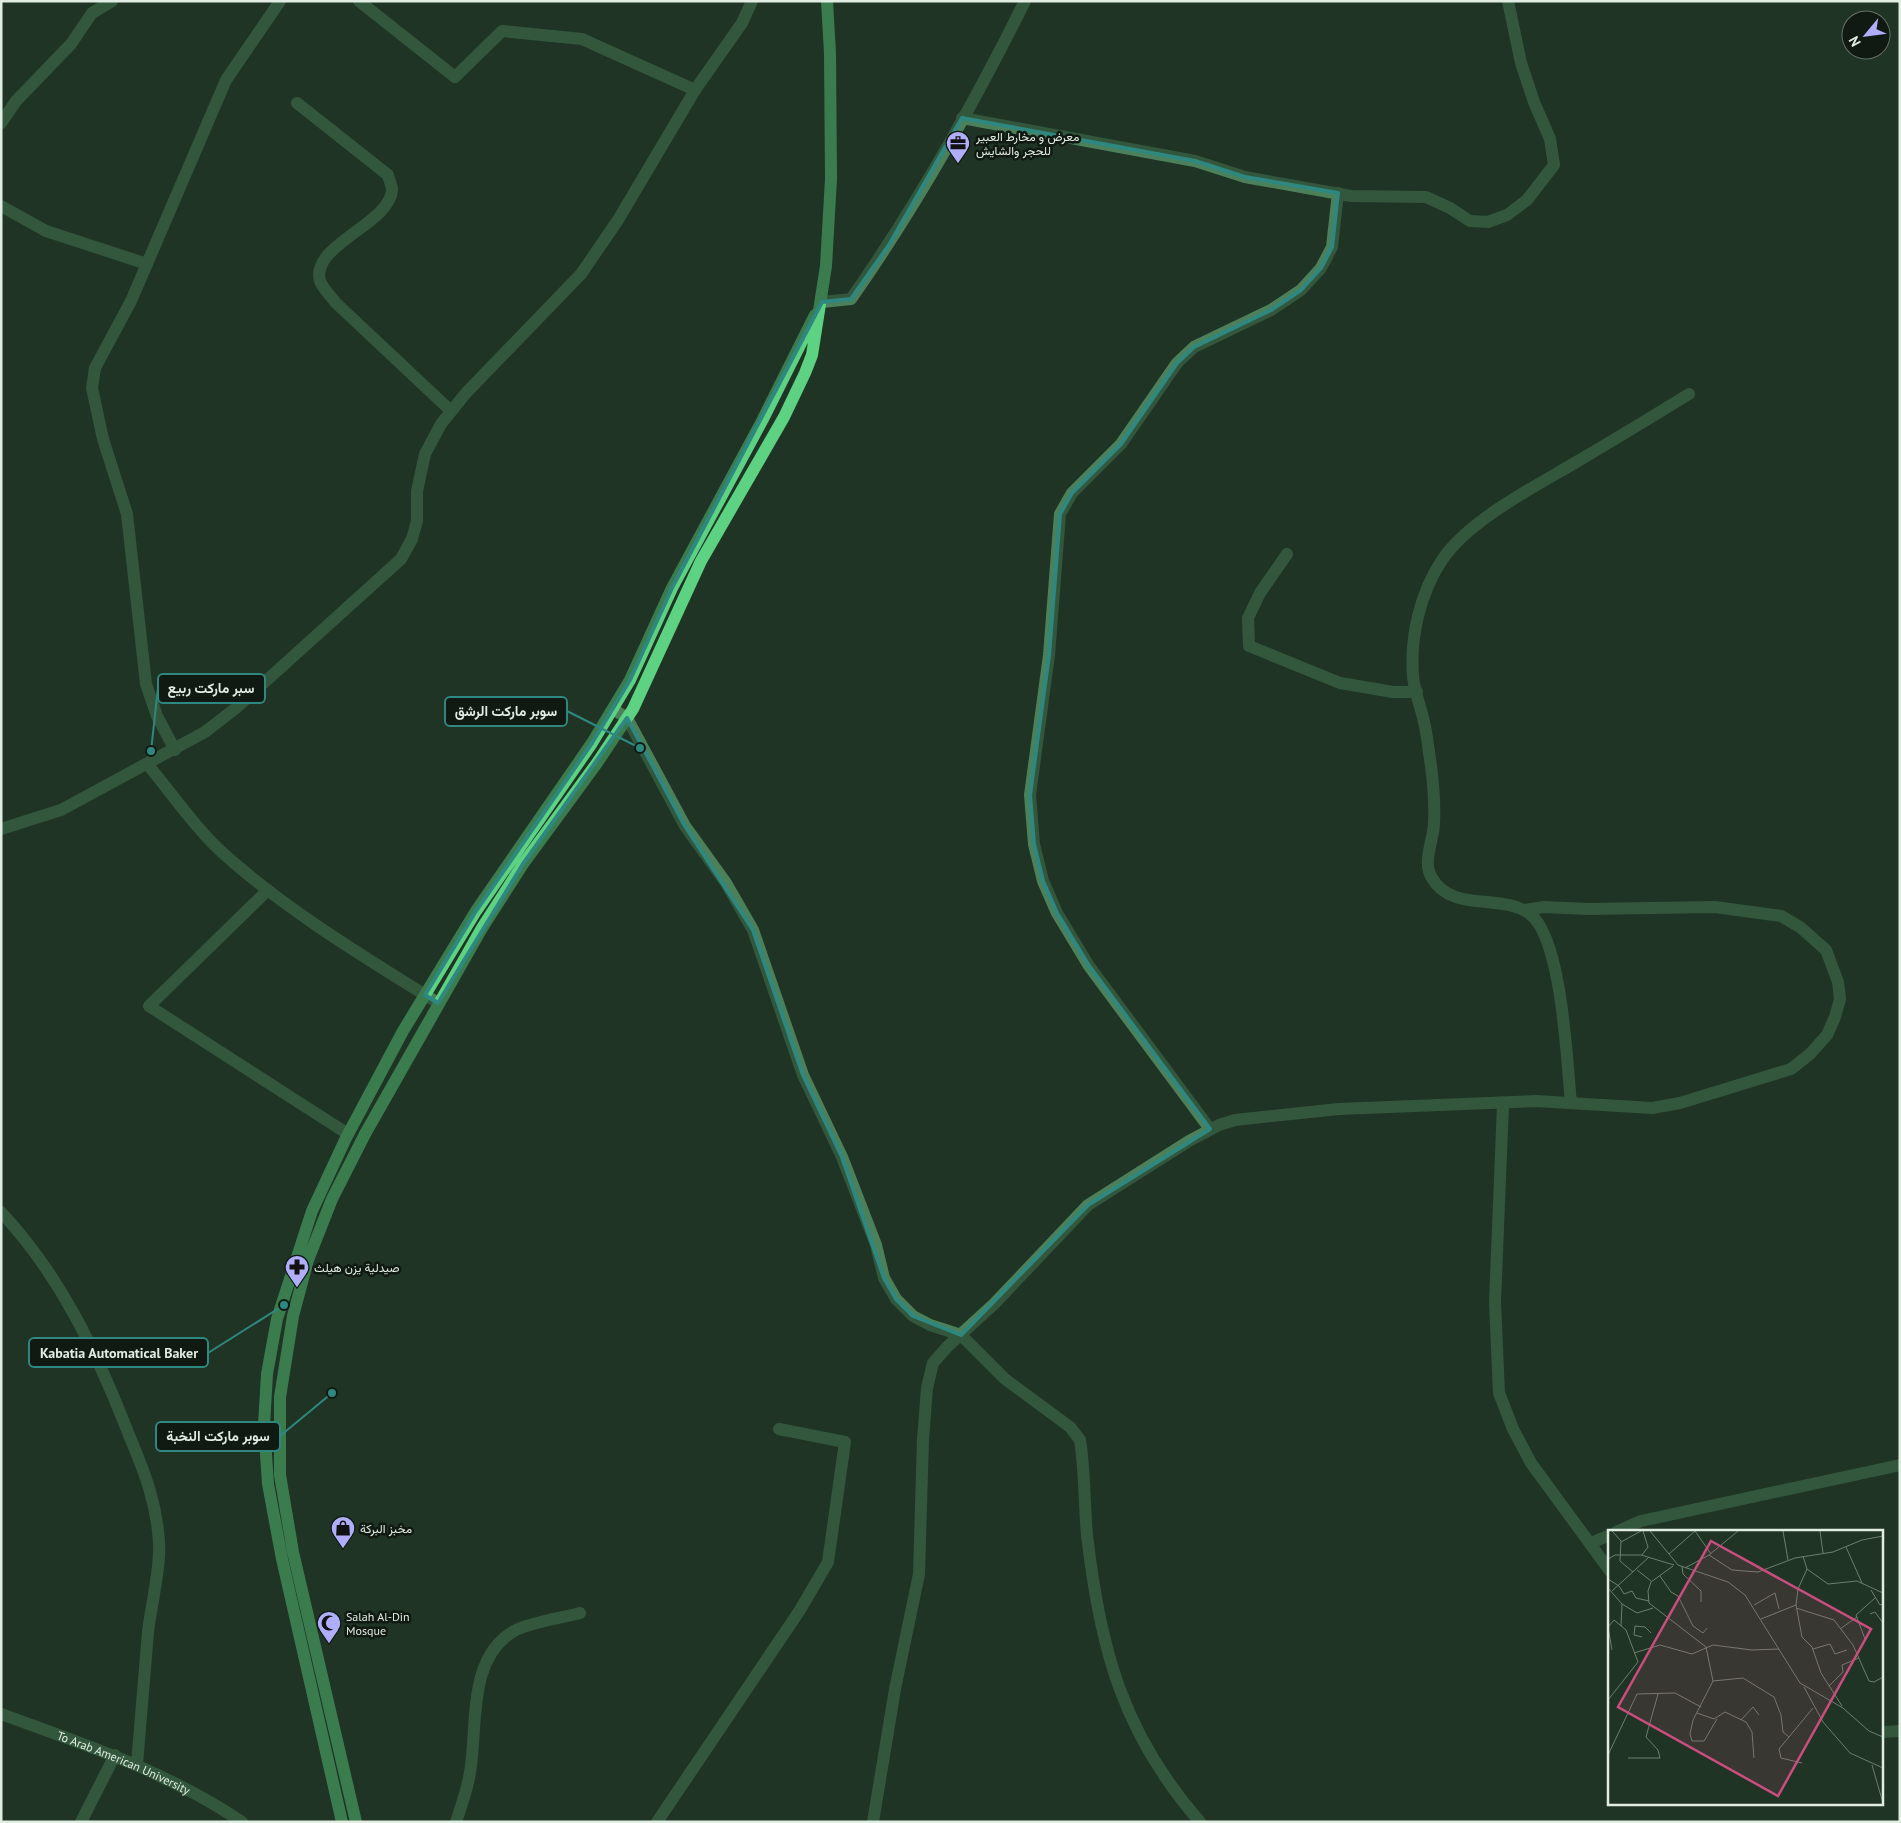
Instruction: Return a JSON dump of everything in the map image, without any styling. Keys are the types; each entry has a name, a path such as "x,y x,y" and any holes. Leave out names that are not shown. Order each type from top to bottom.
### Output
{"main road":[{"path":"356,1822 293,1552 280,1475 280,1396 286,1354 298,1297 308,1260 332,1199 365,1134 438,1003 523,864 627,718 701,561 784,417 805,373 812,355 822,302 831,178 830,53 826,1"},
{"path":"342,1822 282,1559 268,1484 264,1425 267,1374 277,1319 312,1211 348,1134 403,1031 476,911 592,743 630,680 672,588 763,419 822,302"}],"street":[{"path":"1,123 16,101 71,44 92,13 112,1"},
{"path":"175,750 157,716 146,684 127,514 102,439 92,388 95,368 131,301 226,80 280,1"},
{"path":"359,1 456,77 502,32 582,39 695,90"},
{"path":"1,829 61,810 148,765 205,732 236,708 401,559 412,539 417,521 417,491 425,454 441,424 472,386 580,274 618,220 695,90 742,22 752,1"},
{"path":"822,302 851,298 888,244 962,118 1025,1"},
{"path":"962,118 1195,162 1245,177 1351,196 1426,197 1450,208 1470,221 1488,222 1507,215 1528,200 1554,165 1550,139 1534,102 1521,63 1508,1"},
{"path":"297,103 388,175 392,188 390,200 382,211 342,242 323,262 319,274 320,282 336,303 451,411"},
{"path":"1210,1129 1089,966 1057,913 1043,881 1034,844 1030,796 1049,655 1060,514 1072,493 1121,444 1178,363 1194,347 1271,310 1302,290 1321,268 1332,247 1338,193"},
{"path":"1,206 46,231 147,264"},
{"path":"1571,1103 1561,999 1552,959 1540,926 1532,915 1524,910 1468,900 1448,894 1438,887 1427,867 1434,822 1430,761 1424,722 1413,678 1414,639 1419,613 1428,586 1443,559 1468,532 1522,493 1689,394"},
{"path":"1287,554 1260,593 1248,618 1250,646 1340,683 1393,692 1416,692"},
{"path":"613,708 627,718 685,826 726,883 753,930 802,1075 842,1157 876,1245 884,1278 896,1299 913,1316 930,1325 960,1335 1005,1379 1070,1427 1080,1440 1096,1608 1113,1670 1128,1714 1151,1758 1176,1794 1200,1822"},
{"path":"148,765 224,854 268,890 438,1003"},
{"path":"268,890 149,1006 348,1134"},
{"path":"873,1822 895,1689 919,1574 927,1388 934,1363 960,1335 994,1304 1088,1205 1210,1129 1235,1120 1339,1109 1504,1104 1536,1101 1652,1108 1680,1103 1791,1069 1810,1054 1827,1035 1835,1017 1840,999 1838,982 1826,950 1800,927 1780,916 1715,907 1588,909 1544,907 1524,910"},
{"path":"1504,1104 1495,1302 1499,1393 1512,1429 1531,1463 1608,1568"},
{"path":"1,1212 42,1260 66,1296 93,1349 153,1496 159,1544 148,1632 137,1764"},
{"path":"656,1822 800,1610 828,1562 845,1442 779,1429"},
{"path":"1621,1530 1641,1521 1900,1465"},
{"path":"1591,1543 1608,1536"},
{"path":"456,1822 469,1778 479,1683 486,1664 505,1637 517,1630 580,1613"},
{"name":"To Arab American University","path":"1,1714 137,1764 215,1803 242,1822"},
{"path":"1884,1732 1900,1731"},
{"path":"81,1822 115,1755"}],"highlighted area":[{"path":"962,118 1195,161 1245,177 1338,193 1332,247 1321,268 1301,290 1271,310 1194,347 1177,363 1121,444 1072,493 1060,514 1049,655 1030,795 1034,844 1043,881 1057,913 1089,966 1210,1129 1088,1205 961,1335 913,1316 896,1299 884,1278 842,1157 803,1075 753,930 685,826 627,718 523,864 438,1003 425,995 476,911 592,743 630,680 672,588 822,302 851,299 889,245"}],"place":[{"name":"معرض و مخارط العبير للحجر والشايش","path":"958,164"},
{"name":"سوبر ماركت الرشق","path":"640,748"},
{"name":"سبر ماركت ربيع","path":"151,751"},
{"name":"صيدلية يزن هيلث","path":"297,1288"},
{"name":"Kabatia Automatical Baker","path":"284,1305"},
{"name":"سوبر ماركت النخبة","path":"332,1393"},
{"name":"مخبز البركة","path":"343,1549"},
{"name":"Salah Al-Din Mosque","path":"329,1644"}]}
